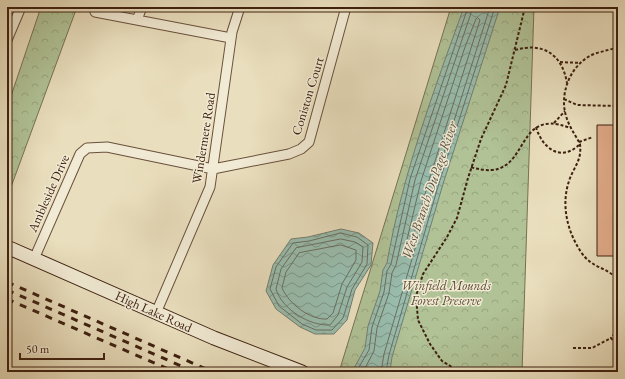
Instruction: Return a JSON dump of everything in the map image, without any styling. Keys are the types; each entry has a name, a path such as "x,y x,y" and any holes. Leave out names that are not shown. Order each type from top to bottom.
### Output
{"street":[{"path":"7,40 21,7"},
{"path":"136,20 142,7"},
{"name":"Windermere Road","path":"156,313 205,203 210,187 231,38 240,7"},
{"name":"Coniston Court","path":"213,169 289,154 301,149 309,142 346,7"},
{"path":"96,12 231,38"},
{"name":"Ambleside Drive","path":"34,259 80,154 87,148 107,147 213,169"},
{"name":"High Lake Road","path":"7,247 156,313 302,372"}],"path":[{"path":"460,372 448,366 436,353 418,320 416,296 423,274 458,218 471,167 481,139 506,85 525,7"},
{"path":"618,47 594,54 580,63 567,84 564,99 565,111 571,128 580,143 579,160 569,181 566,200 569,229 580,251 590,263 611,272 618,281"},
{"path":"515,50 523,48 537,48 553,55 560,62 567,84"},
{"path":"560,62 580,63"},
{"path":"564,99 577,105 618,106"},
{"path":"554,123 565,111"},
{"path":"471,167 496,169 509,163 520,150 528,135 536,127 554,123 571,128"},
{"path":"536,127 542,142 551,150 568,151 593,137"},
{"path":"573,348 592,348 611,338 618,330"},
{"path":"611,338 618,346"}],"green space":[{"path":"41,7 77,7 7,198 7,108"},
{"name":"Winfield Mounds Forest Preserve","path":"451,7 534,7 522,372 339,372"}],"water":[{"name":"West Branch DuPage River","path":"464,7 500,7 443,184 392,357 390,371 352,372 365,348 368,326 380,291 383,270 387,263 393,230 410,166 430,102"},
{"path":"341,229 359,233 373,243 371,265 355,290 347,320 334,334 315,334 300,327 276,309 266,291 273,265 291,239 308,237"}],"building":[{"path":"597,125 618,125 618,256 597,256"}],"railway":[{"path":"7,282 213,372"},
{"path":"7,290 195,372"},
{"path":"7,299 175,372"}]}
